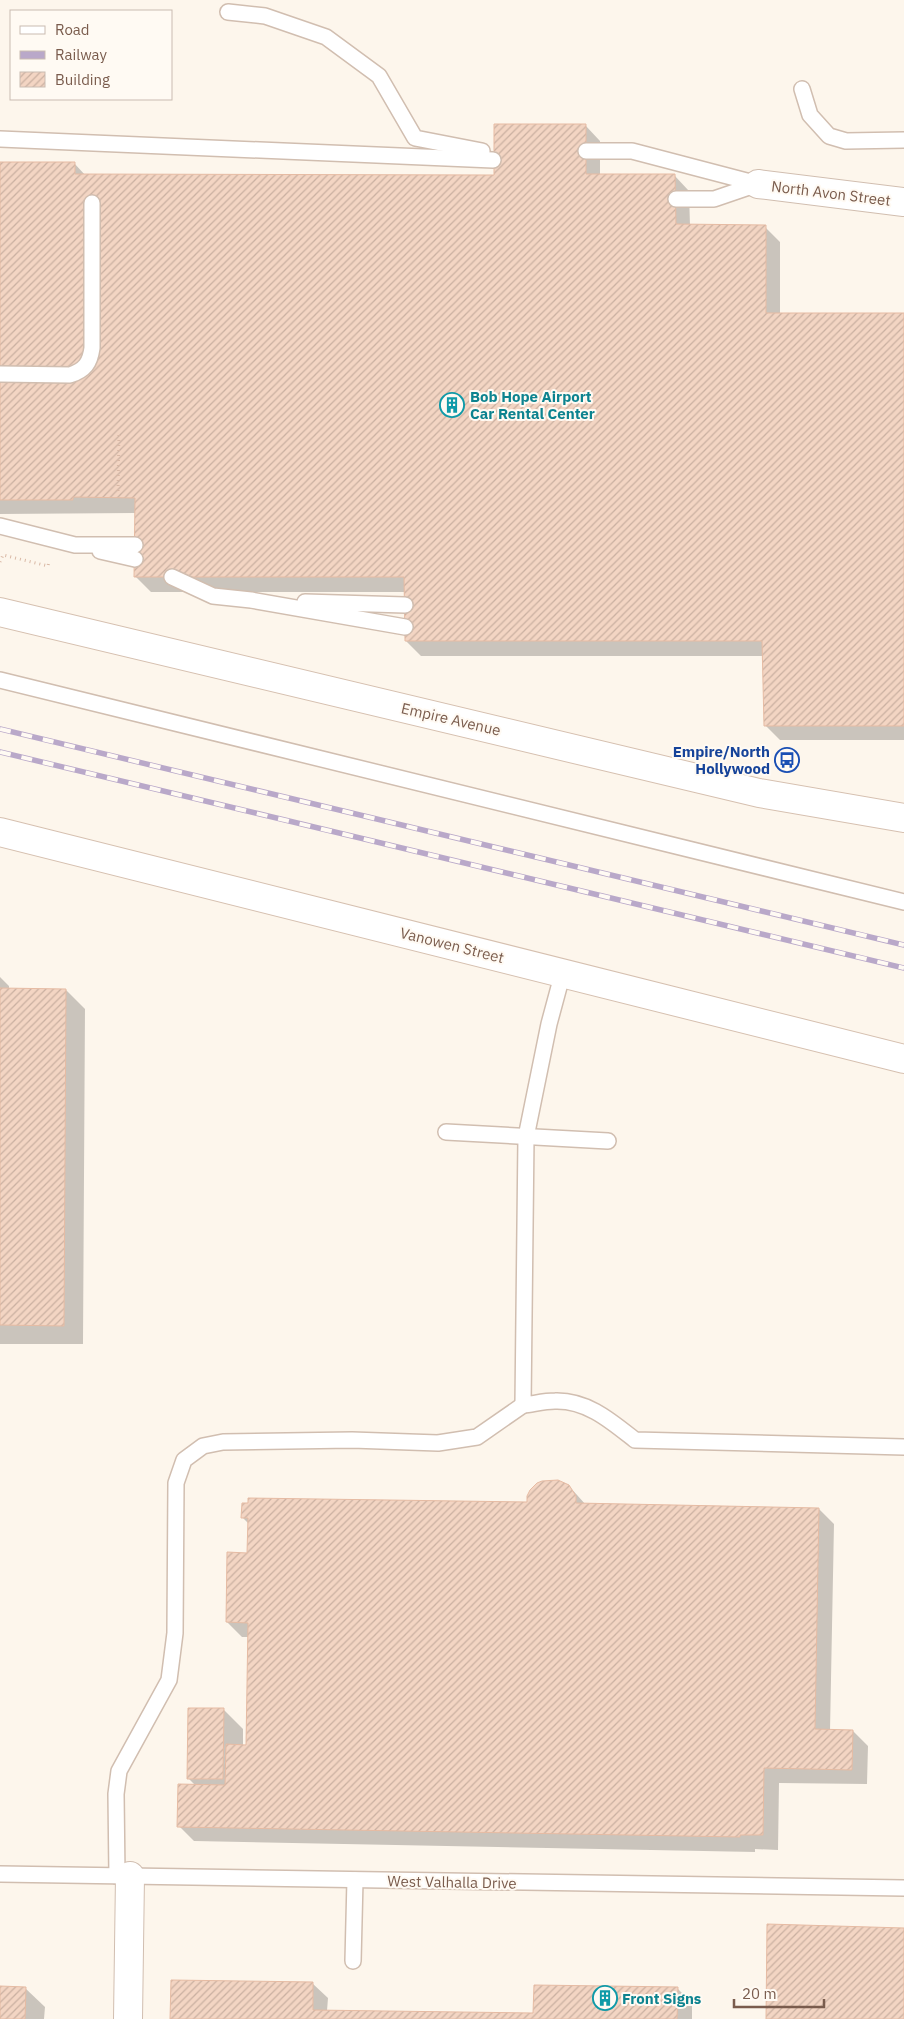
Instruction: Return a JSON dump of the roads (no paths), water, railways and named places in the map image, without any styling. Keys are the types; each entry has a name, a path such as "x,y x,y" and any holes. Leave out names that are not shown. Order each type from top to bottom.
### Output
{"main road":[{"name":"North Avon Street","path":"758,184 904,202"},
{"name":"Empire Avenue","path":"0,612 760,793 899,814"},
{"name":"Vanowen Street","path":"0,832 904,1059"},
{"path":"123,1876 128,2019"}],"lane":[{"path":"0,139 493,156 415,138 379,76 326,36 265,16 228,12"},
{"path":"802,89 810,115 828,136 846,141 904,140"},
{"path":"586,156 632,151 758,184"},
{"path":"676,199 714,199 758,184"},
{"path":"0,374 70,375 79,372 91,360 92,203"},
{"path":"0,526 74,545 135,552"},
{"path":"172,577 213,596 251,600 404,605"},
{"path":"251,600 405,628"},
{"path":"0,680 904,902"},
{"path":"523,1405 526,1137 548,1024 563,972"},
{"path":"446,1132 608,1141"},
{"path":"123,1876 116,1794 119,1771 169,1680 175,1632 176,1483 184,1460 203,1446 223,1442 352,1440 438,1443 477,1437 523,1405 556,1401 585,1406 604,1416 635,1440 904,1447"},
{"name":"West Valhalla Drive","path":"0,1874 904,1888"},
{"path":"353,1961 355,1880"}],"railway":[{"path":"0,729 904,945"},
{"path":"0,752 904,968"}],"place":[{"name":"Bob Hope Airport Car Rental Center","path":"452,405"},
{"name":"Empire/North Hollywood","path":"787,760"},
{"name":"Front Signs","path":"605,1998"}]}
